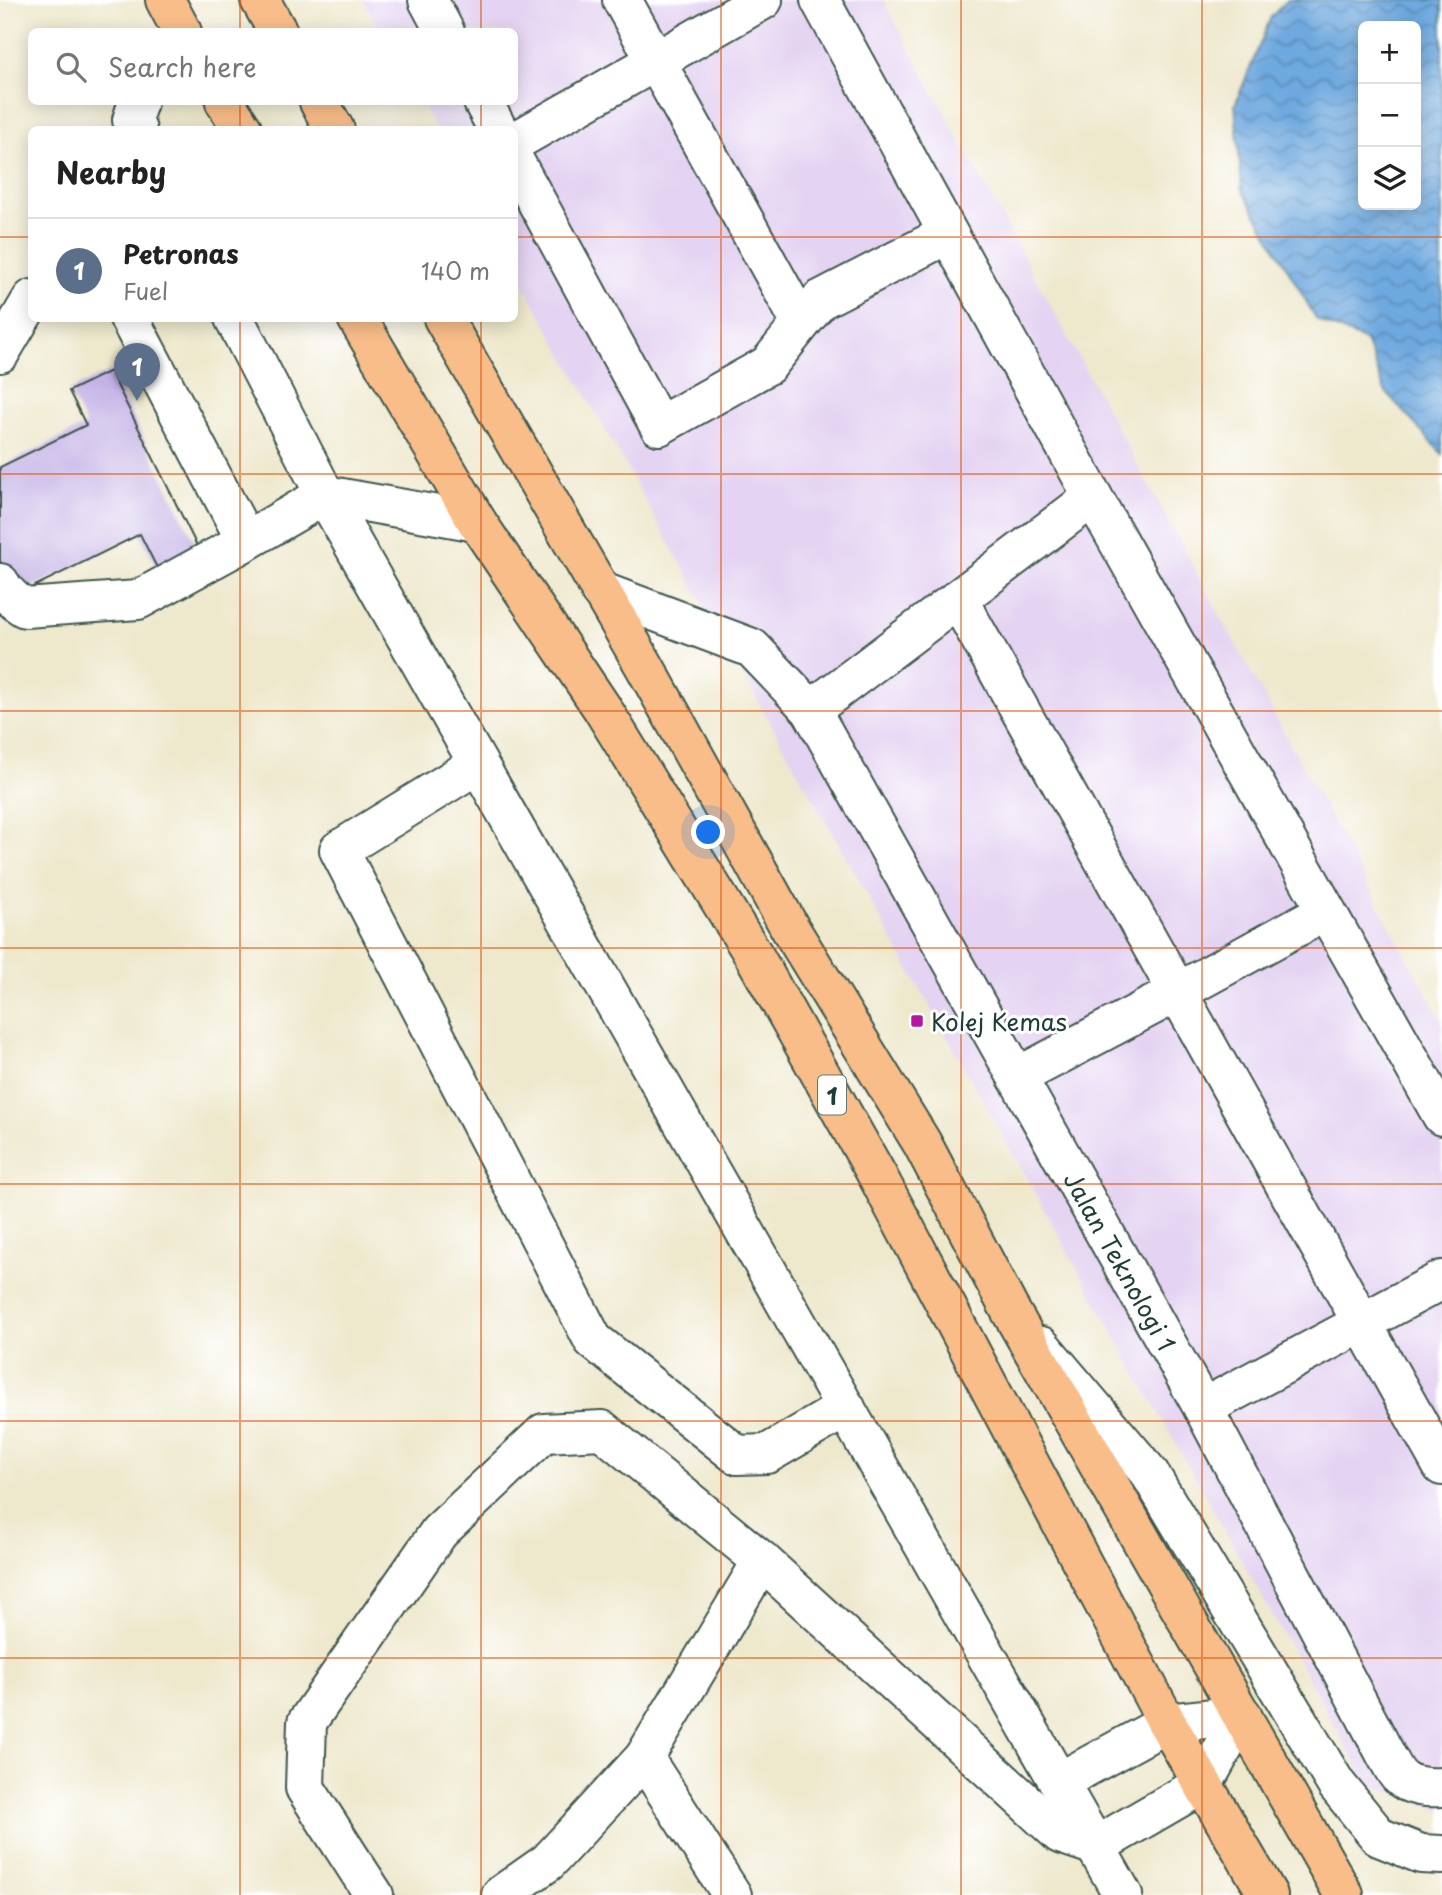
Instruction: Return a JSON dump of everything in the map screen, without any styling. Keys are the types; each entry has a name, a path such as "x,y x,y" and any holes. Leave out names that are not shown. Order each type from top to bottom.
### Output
{"highway":[{"path":"260,0 276,28"},
{"path":"227,105 240,126"},
{"path":"321,105 333,126"},
{"name":"1","path":"359,322 477,522 602,708 756,959 877,1175 1167,1723 1268,1895"},
{"name":"1","path":"445,322 645,667 791,929 922,1143 1010,1310 1344,1895"}],"street":[{"path":"428,0 443,28"},
{"path":"622,0 801,323"},
{"path":"518,140 763,0"},
{"path":"820,0 1093,497 1442,1116"},
{"path":"485,105 496,126"},
{"path":"518,167 659,426 768,365 820,300 948,233"},
{"path":"0,353 28,306"},
{"path":"131,322 246,541"},
{"path":"236,322 325,495 1123,1895"},
{"path":"0,583 3,590 25,608 138,600 325,495 477,522"},
{"path":"811,710 1093,497"},
{"name":"Jalan Teknologi 1","path":"600,591 752,648 811,710 1203,1408 1387,1757 1399,1777 1409,1783 1429,1788 1442,1787"},
{"path":"958,599 1442,1466"},
{"path":"478,764 339,850 593,1340 737,1455 767,1454 846,1408"},
{"path":"1017,1077 1326,911"},
{"path":"1203,1408 1442,1280"},
{"path":"1010,1310 1150,1474 1336,1784 1379,1837 1421,1854 1442,1855"},
{"path":"374,1895 305,1788 307,1722 439,1532 544,1433 602,1430 762,1560 1060,1834 1096,1846 1203,1784 1242,1715"},
{"path":"501,1895 548,1862 644,1758 762,1560"},
{"path":"1059,1782 1167,1723 1242,1715"},
{"path":"644,1758 732,1895"}],"shaded area":[{"path":"363,0 883,0 1442,1021 1442,1811 1367,1783 518,274 518,126 434,126 422,105 518,105 518,28 379,28"}],"water":[{"path":"1287,0 1442,0 1442,454 1385,391 1366,341 1317,320 1242,190 1235,105 1271,17"}],"building":[{"path":"110,371 198,548 157,568 140,534 17,595 0,561 0,467 86,425 69,391"}],"place":[{"name":"Petronas","path":"137,401"},
{"name":"Kolej Kemas","path":"917,1021"}]}
